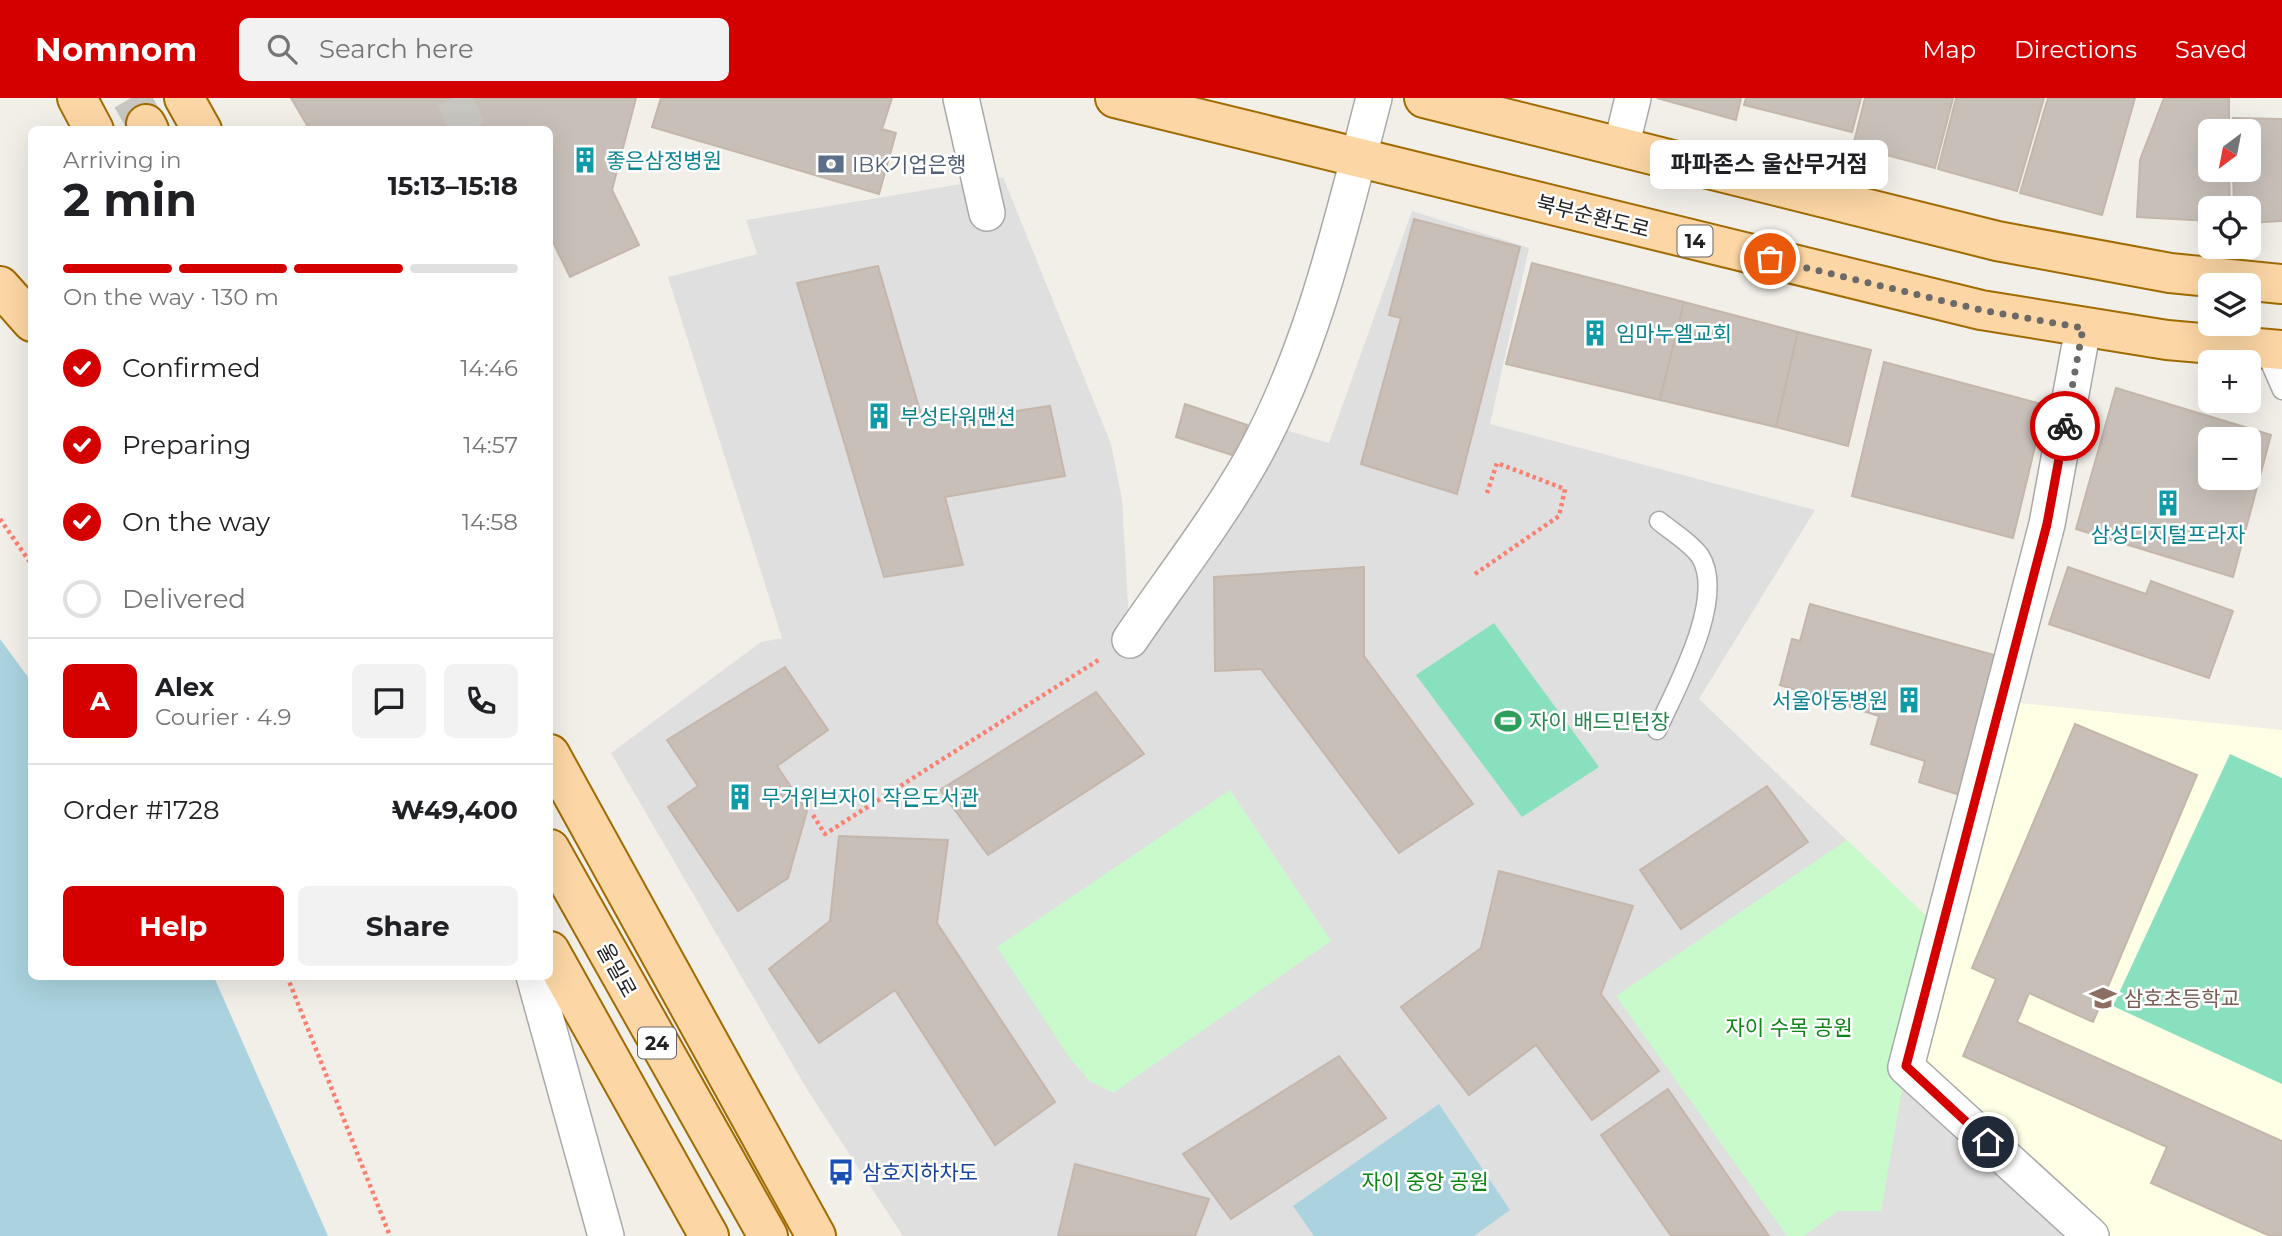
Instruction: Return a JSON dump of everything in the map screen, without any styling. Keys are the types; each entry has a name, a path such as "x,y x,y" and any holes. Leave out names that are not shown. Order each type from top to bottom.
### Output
{"main road":[{"path":"77,98 92,126"},
{"path":"184,98 200,126"},
{"path":"208,98 210,126"},
{"name":"북부순환도로","path":"1115,98 1981,310 2083,328 2273,349"},
{"path":"1424,98 1997,241 2170,273 2282,284"},
{"path":"0,286 28,318"},
{"path":"553,759 816,1236"},
{"name":"울밀로","path":"553,854 768,1236"},
{"path":"553,956 709,1236"},
{"path":"537,980 686,1195"}],"street":[{"path":"961,98 987,213"},
{"path":"1130,640 1251,460 1288,385 1328,273 1374,98"},
{"path":"1621,147 1633,98"},
{"path":"2083,328 2047,524 1906,1066 2091,1236"},
{"path":"535,980 606,1236"}],"lane":[{"path":"2273,349 2282,390"},
{"path":"1657,730 1693,651 1709,595 1700,556 1659,521"}],"path":[{"path":"1475,573 1559,516 1565,489 1497,463 1487,493"},
{"path":"0,519 28,559"},
{"path":"813,815 825,834 1130,640"},
{"path":"289,980 390,1236"}],"shaded area":[{"path":"1003,177 1111,444 1122,500 1130,638 1262,423 1329,443 1412,211 1529,248 1490,424 1815,510 1699,699 1941,930 2078,1236 903,1236 808,1091 611,753 761,642 782,638 668,277 757,254 746,220"},
{"name":"삼호초등학교","path":"2001,701 2282,730 2282,1236 2091,1236 1906,1067"}],"green space":[{"name":"자이 배드민턴장","path":"1494,623 1599,767 1522,817 1416,675"},
{"path":"2230,754 2282,778 2282,1084 2113,1006"},
{"path":"1230,790 1331,941 1113,1093 1090,1081 1069,1057 997,947"},
{"name":"자이 수목 공원","path":"1847,840 1941,930 1906,1067 1881,1211 1838,1211 1804,1236 1787,1236 1616,996"}],"water":[{"path":"0,639 28,677 28,980 215,980 328,1236 0,1236"},
{"name":"자이 중앙 공원","path":"1439,1104 1510,1210 1474,1236 1314,1236 1293,1206"}],"building":[{"name":"좋은삼정병원","path":"291,98 636,98 612,190 639,245 570,277 553,242 553,126 308,126"},
{"name":"IBK기업은행","path":"661,98 892,98 882,129 896,133 879,194 652,127"},
{"path":"1657,98 1741,98 1736,120"},
{"path":"1746,98 1861,98 1852,132 1744,105"},
{"path":"1865,98 1953,98 1935,168 1853,146"},
{"path":"1956,98 2044,98 2017,191 1938,169"},
{"path":"2048,98 2135,98 2102,215 2020,193"},
{"path":"2164,98 2229,98 2229,119 2198,119 2198,182 2229,182 2230,196 2198,196 2198,220 2137,217 2140,160"},
{"path":"2233,118 2282,119 2282,221 2261,222 2261,196 2234,196 2233,182 2261,182 2261,119"},
{"path":"1414,219 1520,247 1457,494 1361,464 1401,318 1389,315"},
{"name":"임마누엘교회","path":"1532,263 1684,302 1660,400 1506,364"},
{"name":"부성타워맨션","path":"878,266 924,425 1050,406 1065,476 945,497 963,565 884,577 797,283"},
{"path":"1684,302 1798,332 1776,427 1660,400"},
{"path":"1798,332 1871,350 1848,446 1776,427"},
{"path":"1884,362 2045,405 2013,538 1852,496"},
{"name":"삼성디지털프라자","path":"2116,388 2245,427 2198,427 2198,490 2256,490 2233,577 2076,529"},
{"path":"1185,404 1247,425 1238,457 1176,437"},
{"name":"삼성디지털프라자","path":"2261,432 2271,435 2261,472"},
{"path":"1364,567 1364,656 1473,804 1399,853 1261,669 1215,671 1214,577"},
{"path":"2068,567 2146,594 2151,581 2233,611 2209,678 2049,624"},
{"name":"서울아동병원","path":"1810,604 2001,657 1963,796 1919,782 1925,761 1871,744 1879,716 1780,685 1792,639 1800,641"},
{"name":"무거위브자이 작은도서관","path":"785,667 828,730 777,766 807,811 788,878 738,911 668,807 698,786 667,740"},
{"path":"1096,692 1144,754 988,855 940,790"},
{"path":"2075,724 2197,775 2093,1022 2029,993 2017,1022 2282,1141 2282,1236 2270,1236 2151,1183 2167,1147 1963,1056 1996,979 1972,968"},
{"path":"1767,786 1808,842 1681,929 1640,870"},
{"path":"839,836 948,840 937,923 1055,1102 995,1145 895,990 819,1043 769,969 830,921"},
{"path":"1499,871 1633,906 1601,994 1659,1071 1592,1120 1536,1045 1469,1095 1401,1007 1481,948"},
{"path":"1339,1056 1386,1118 1231,1219 1183,1154"},
{"path":"1668,1089 1769,1236 1671,1236 1601,1135"},
{"path":"1075,1164 1209,1199 1195,1236 1058,1236"}],"tunnel":[{"path":"131,98 146,124"},
{"path":"454,98 466,126"}],"way so far":[{"path":"1770,259 1981,310 2083,328 2065,426"}],"place":[{"name":"좋은삼정병원","path":"585,160"},
{"name":"IBK기업은행","path":"831,164"},
{"name":"파파존스 울산무거점","path":"1770,259"},
{"name":"임마누엘교회","path":"1595,333"},
{"name":"부성타워맨션","path":"879,416"},
{"name":"삼성디지털프라자","path":"2168,503"},
{"name":"서울아동병원","path":"1909,700"},
{"name":"자이 배드민턴장","path":"1508,721"},
{"name":"무거위브자이 작은도서관","path":"740,797"},
{"name":"삼호초등학교","path":"2103,998"},
{"name":"삼호지하차도","path":"841,1172"}],"route":[{"path":"1988,1142 1906,1066 2047,524 2065,426"}]}
